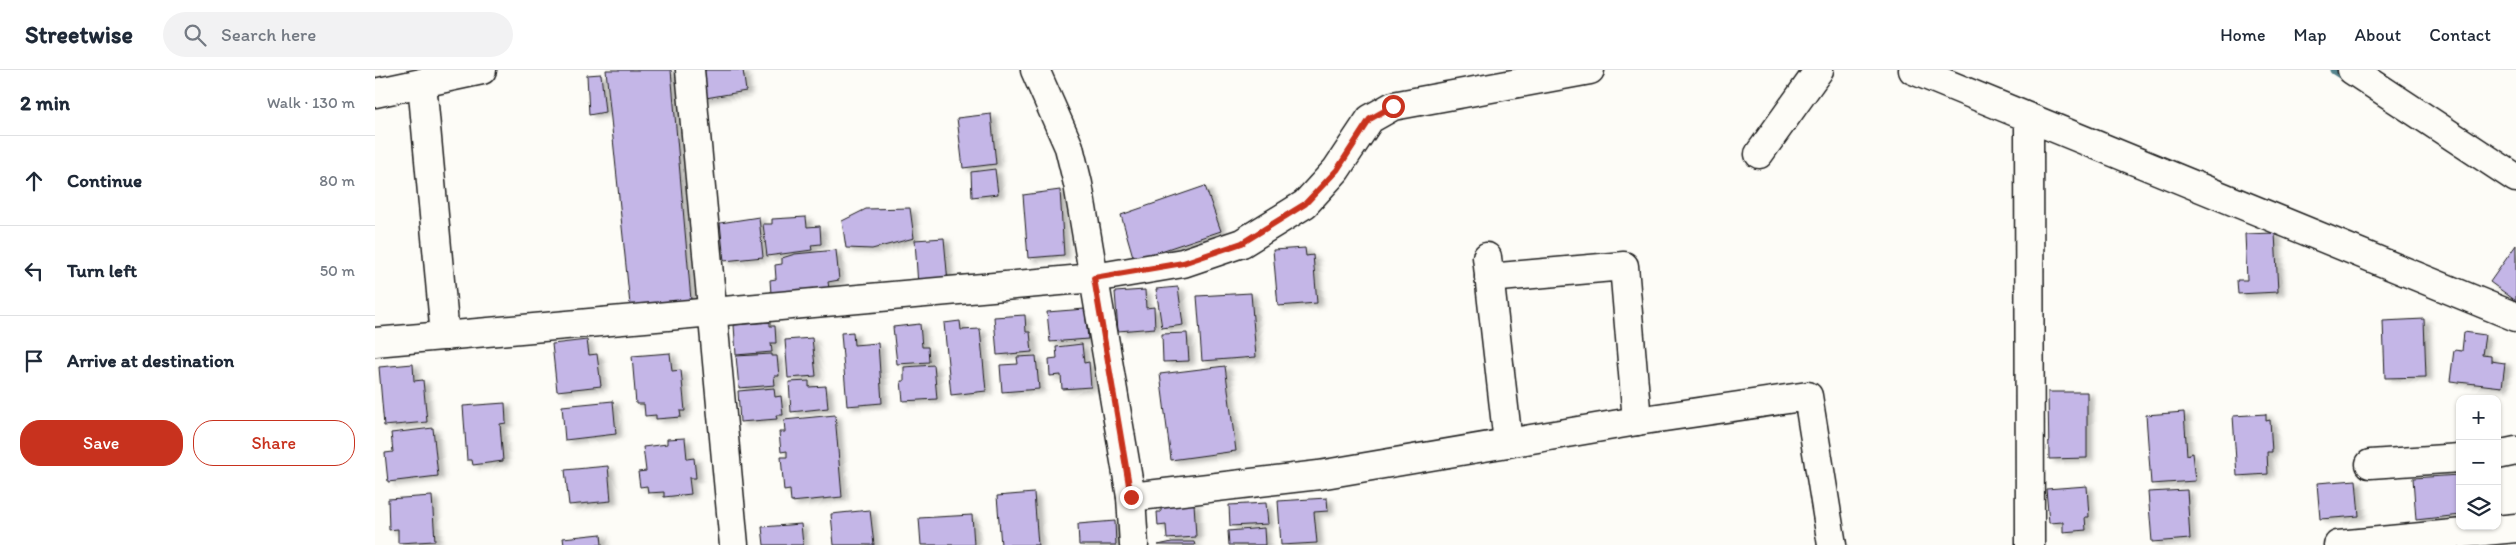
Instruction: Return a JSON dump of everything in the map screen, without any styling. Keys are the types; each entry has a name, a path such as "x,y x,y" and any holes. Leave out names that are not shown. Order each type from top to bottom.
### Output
{"street":[{"path":"375,93 482,70"},
{"path":"690,70 734,545"},
{"path":"1035,70 1069,147 1078,184 1131,497 1134,545"},
{"path":"375,342 1094,278 1183,263 1242,243 1305,204 1337,170 1370,119 1393,106 1590,70"},
{"path":"1759,154 1819,70"},
{"path":"1913,70 2516,317"},
{"path":"2352,70 2516,178"},
{"path":"423,83 445,336"},
{"path":"2029,119 2030,545"},
{"path":"1509,443 1488,268 1624,266 1637,422"},
{"path":"1131,497 1319,475 1637,422 1808,396 1832,545"},
{"path":"2501,455 2516,451"},
{"path":"2370,464 2456,458"},
{"path":"2338,545 2516,528"}],"building":[{"path":"606,70 671,70 691,300 630,305"},
{"path":"698,70 743,70 746,91 700,99"},
{"path":"601,74 605,112 589,115 587,75"},
{"path":"991,114 996,164 963,168 957,118"},
{"path":"995,169 998,194 972,197 971,172"},
{"path":"1205,186 1221,231 1134,260 1121,215"},
{"path":"1060,190 1064,255 1028,258 1023,195"},
{"path":"910,208 914,238 872,249 846,248 842,221 866,209"},
{"path":"759,217 763,257 724,261 720,223"},
{"path":"806,217 807,227 820,226 821,244 811,245 812,250 767,256 763,224 772,224 772,219"},
{"path":"2275,233 2278,292 2238,294 2237,280 2247,280 2245,234"},
{"path":"944,238 948,283 918,286 915,240"},
{"path":"2516,245 2516,301 2490,282"},
{"path":"1305,248 1306,256 1313,255 1317,303 1278,306 1273,250"},
{"path":"836,250 839,280 828,282 829,288 798,293 771,294 770,280 776,279 775,265 782,264 782,258 795,254"},
{"path":"1178,287 1183,325 1162,328 1156,289"},
{"path":"1145,290 1146,308 1154,307 1155,328 1118,331 1115,292"},
{"path":"1251,293 1256,357 1202,361 1197,296"},
{"path":"1085,309 1088,339 1050,342 1047,312"},
{"path":"1025,315 1026,332 1030,332 1032,352 997,355 994,317"},
{"path":"2424,319 2426,377 2385,378 2383,321"},
{"path":"960,321 961,330 980,329 986,391 951,395 944,323"},
{"path":"770,322 770,326 775,326 776,343 771,343 772,352 736,355 734,325"},
{"path":"920,324 922,347 928,347 929,362 897,364 893,327"},
{"path":"853,332 854,345 878,343 882,403 847,406 841,333"},
{"path":"2464,332 2485,335 2482,355 2491,356 2491,361 2505,363 2502,387 2450,381 2454,350 2462,351"},
{"path":"1187,333 1189,361 1163,362 1162,334"},
{"path":"812,338 816,376 788,378 785,340"},
{"path":"587,340 589,355 597,354 601,386 557,391 552,344"},
{"path":"1082,344 1084,363 1089,362 1091,387 1062,389 1061,375 1050,376 1049,359 1057,358 1056,347"},
{"path":"670,353 672,371 681,370 685,411 680,411 681,417 656,419 656,415 645,416 644,404 636,404 632,356"},
{"path":"772,354 772,356 777,356 779,376 774,376 775,385 739,388 736,356"},
{"path":"1036,356 1039,389 1002,392 1000,365 1018,364 1017,357"},
{"path":"413,364 414,381 423,380 427,422 384,426 379,367"},
{"path":"934,365 937,399 903,401 901,381 904,381 904,367"},
{"path":"1225,366 1236,451 1171,460 1160,374"},
{"path":"809,381 809,387 826,386 828,408 791,412 789,382"},
{"path":"774,388 775,397 781,396 783,415 776,415 777,419 740,422 738,391"},
{"path":"2048,392 2087,392 2087,458 2049,459"},
{"path":"613,401 616,434 565,440 562,406"},
{"path":"505,403 506,423 500,424 503,461 473,465 472,460 467,460 463,406"},
{"path":"2184,412 2187,455 2192,453 2195,481 2151,484 2146,415"},
{"path":"2266,414 2266,421 2270,420 2272,452 2267,452 2268,474 2237,476 2233,416"},
{"path":"835,415 842,497 791,502 790,490 784,491 781,457 787,457 787,451 781,452 779,432 785,432 784,420"},
{"path":"433,428 438,476 388,482 385,453 393,452 391,433"},
{"path":"685,438 687,459 694,458 696,478 689,478 691,494 664,497 664,492 648,493 647,486 640,487 638,472 646,471 643,447 667,444 667,439"},
{"path":"608,466 611,501 569,505 565,470"},
{"path":"2456,475 2456,515 2416,520 2413,478"},
{"path":"2356,480 2359,516 2320,519 2317,483"},
{"path":"2087,486 2089,517 2085,517 2086,530 2063,532 2063,522 2049,523 2046,489"},
{"path":"2187,490 2190,539 2152,542 2148,492"},
{"path":"1034,493 1038,545 1001,545 997,496"},
{"path":"432,496 435,541 398,543 398,529 389,530 388,499"},
{"path":"1327,498 1328,511 1314,512 1317,543 1281,545 1278,501"},
{"path":"1194,503 1196,537 1167,539 1166,525 1158,526 1157,512 1161,512 1161,505"},
{"path":"1266,503 1268,524 1230,526 1229,505"},
{"path":"870,510 874,545 834,545 831,514"},
{"path":"972,515 974,545 921,545 919,518"},
{"path":"1115,521 1116,545 1079,545 1078,524"},
{"path":"801,524 803,545 764,545 762,527"},
{"path":"1264,528 1265,545 1229,545 1228,531"},
{"path":"601,534 602,545 564,545 563,538"},
{"path":"1172,542 1194,542 1195,545 1158,545"}],"waterway":[{"path":"2334,70 2348,79"}],"route":[{"path":"1131,497 1094,278 1183,263 1242,243 1305,204 1337,170 1370,119 1393,106"}]}
